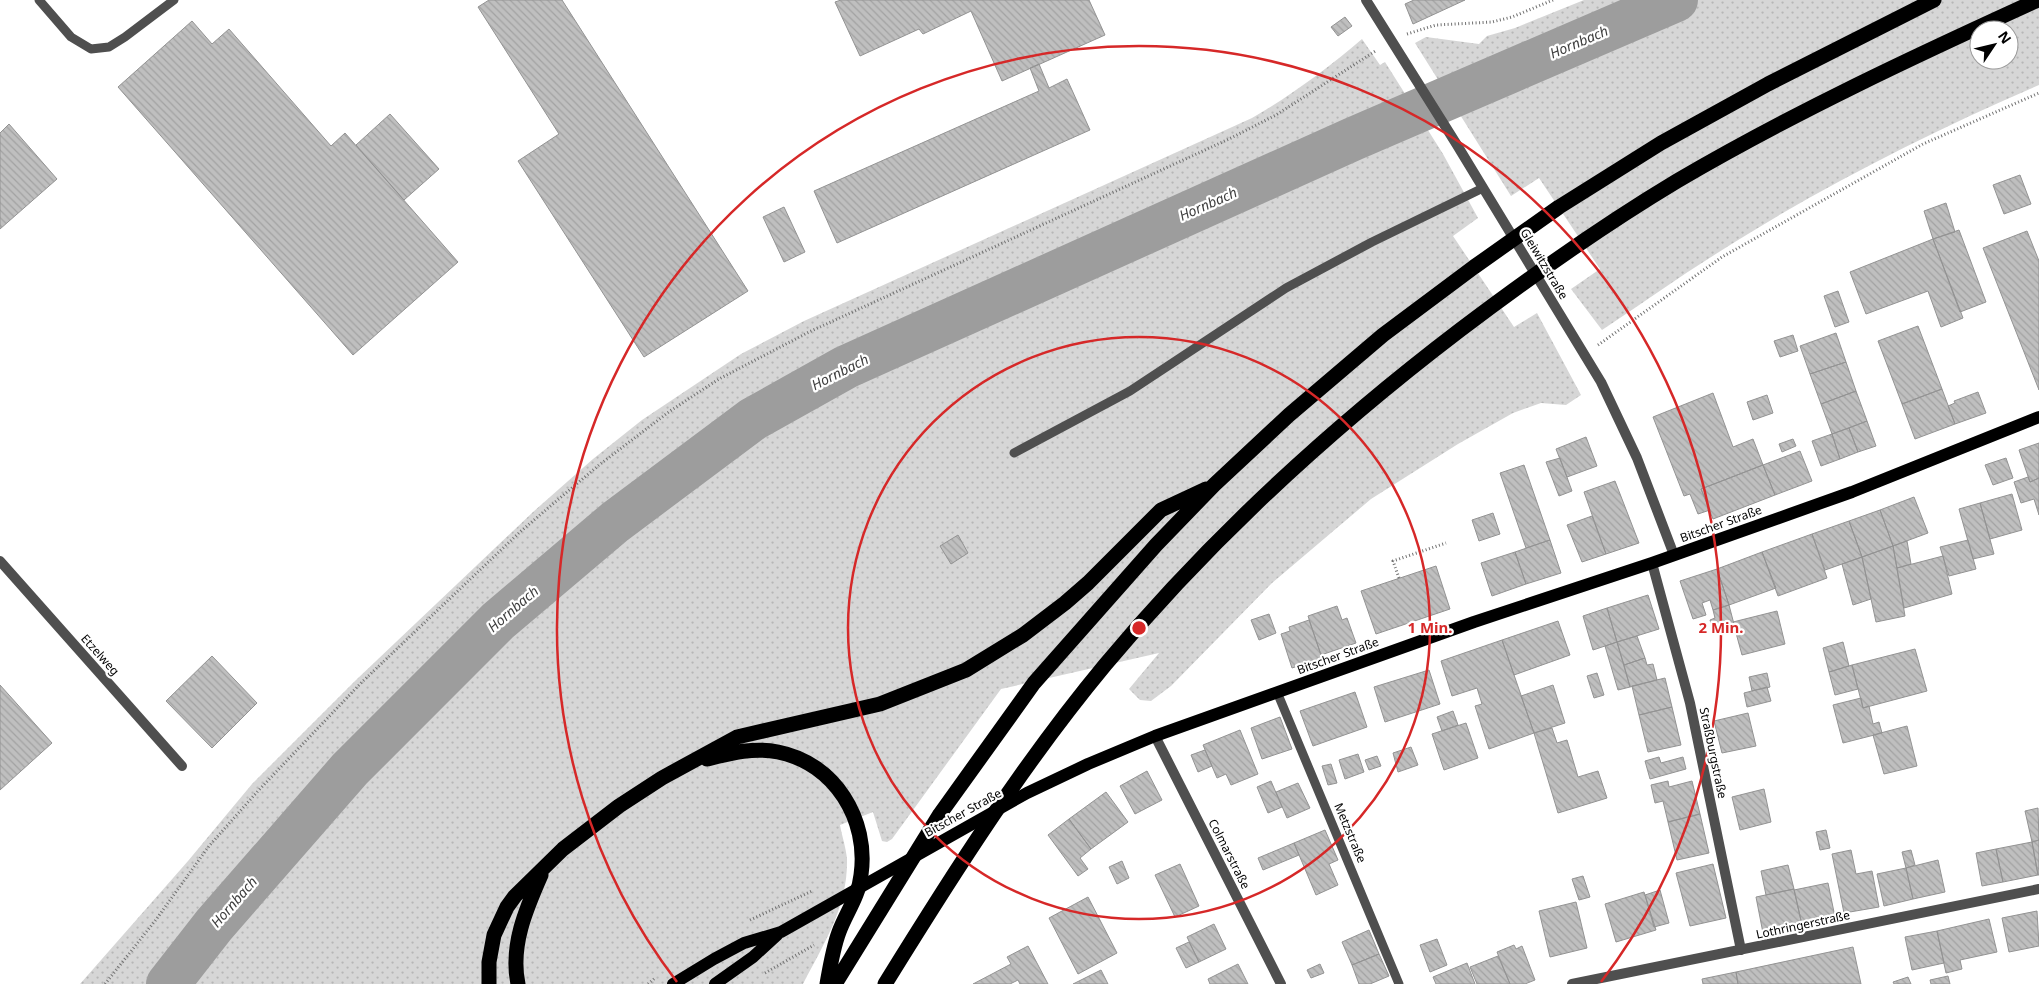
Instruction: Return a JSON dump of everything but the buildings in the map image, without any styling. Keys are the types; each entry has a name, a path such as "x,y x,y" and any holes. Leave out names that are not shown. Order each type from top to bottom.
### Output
{"highway":[{"path":"836,984 940,814 1034,683 1109,597 1214,485 1296,408 1383,335 1559,207 1661,143 1702,120 1768,84 1934,0"},
{"path":"885,984 960,864 1030,761 1105,665 1219,538 1316,447 1406,372 1498,302 1582,242 1677,182 1821,102 2038,0"},
{"path":"489,984 489,962 494,935 507,906 514,896 563,849 598,820 649,786 737,737 880,704 966,670 1023,635 1066,603 1161,510 1214,485"},
{"path":"686,765 737,752 757,750 777,752 796,757 813,767 835,786 850,805 856,819 862,852 861,877 852,907 839,932 828,984"},
{"path":"518,984 516,961 520,932 529,901 543,870"}],"main road":[{"name":"Bitscher Straße","path":"673,984 714,959 744,944 781,932 1027,793 1088,764 1155,736 1474,622 1674,556 1852,492 2039,417"},
{"name":"Bitscher Straße","path":"714,984 753,957 781,932"}],"street":[{"name":"Gleiwitzstraße","path":"1366,0 1585,355 1614,407 1633,450 1674,556"},
{"name":"Etzelweg","path":"0,561 182,766"},
{"name":"Straßburgstraße","path":"1652,563 1690,703 1741,950"},
{"name":"Colmarstraße","path":"1155,736 1280,984"},
{"name":"Lothringerstraße","path":"1572,984 2039,889"}],"lane":[{"path":"39,0 71,37 91,50 109,47 174,0"},
{"path":"1014,452 1130,391 1286,288 1372,242 1483,188"},
{"name":"Metzstraße","path":"1277,692 1400,984"}],"path":[{"path":"105,984 209,846 258,791 361,683 521,532 599,465 670,411 719,379 809,332 1229,139 1276,115 1392,40 1436,25 1477,24 1512,17 1553,0"},
{"path":"1585,355 1722,256 1923,144 2039,93"},
{"path":"1399,578 1393,561 1446,543"}],"shaded area":[{"path":"1584,0 2039,0 2039,85 1957,122 1835,183 1704,261 1602,330 1571,289 1600,269 1539,178 1511,196 1415,43 1426,37 1479,44 1487,36 1515,28"},
{"path":"1362,39 1380,65 1385,62 1443,154 1478,218 1453,236 1514,327 1537,313 1581,395 1566,405 1541,403 1513,413 1458,444 1371,499 1272,583 1171,686 1151,701 1140,700 1129,689 1159,653 1001,689 892,839 887,842 882,841 873,812 840,825 847,859 844,893 833,924 803,984 80,984 188,861 252,784 356,680 533,512 593,459 642,420 741,354 804,321 1252,118 1309,81"}],"waterway":[{"name":"Hornbach","path":"168,984 214,925 350,769 498,621 615,522 753,419 846,367 1353,139 1676,0"}]}
